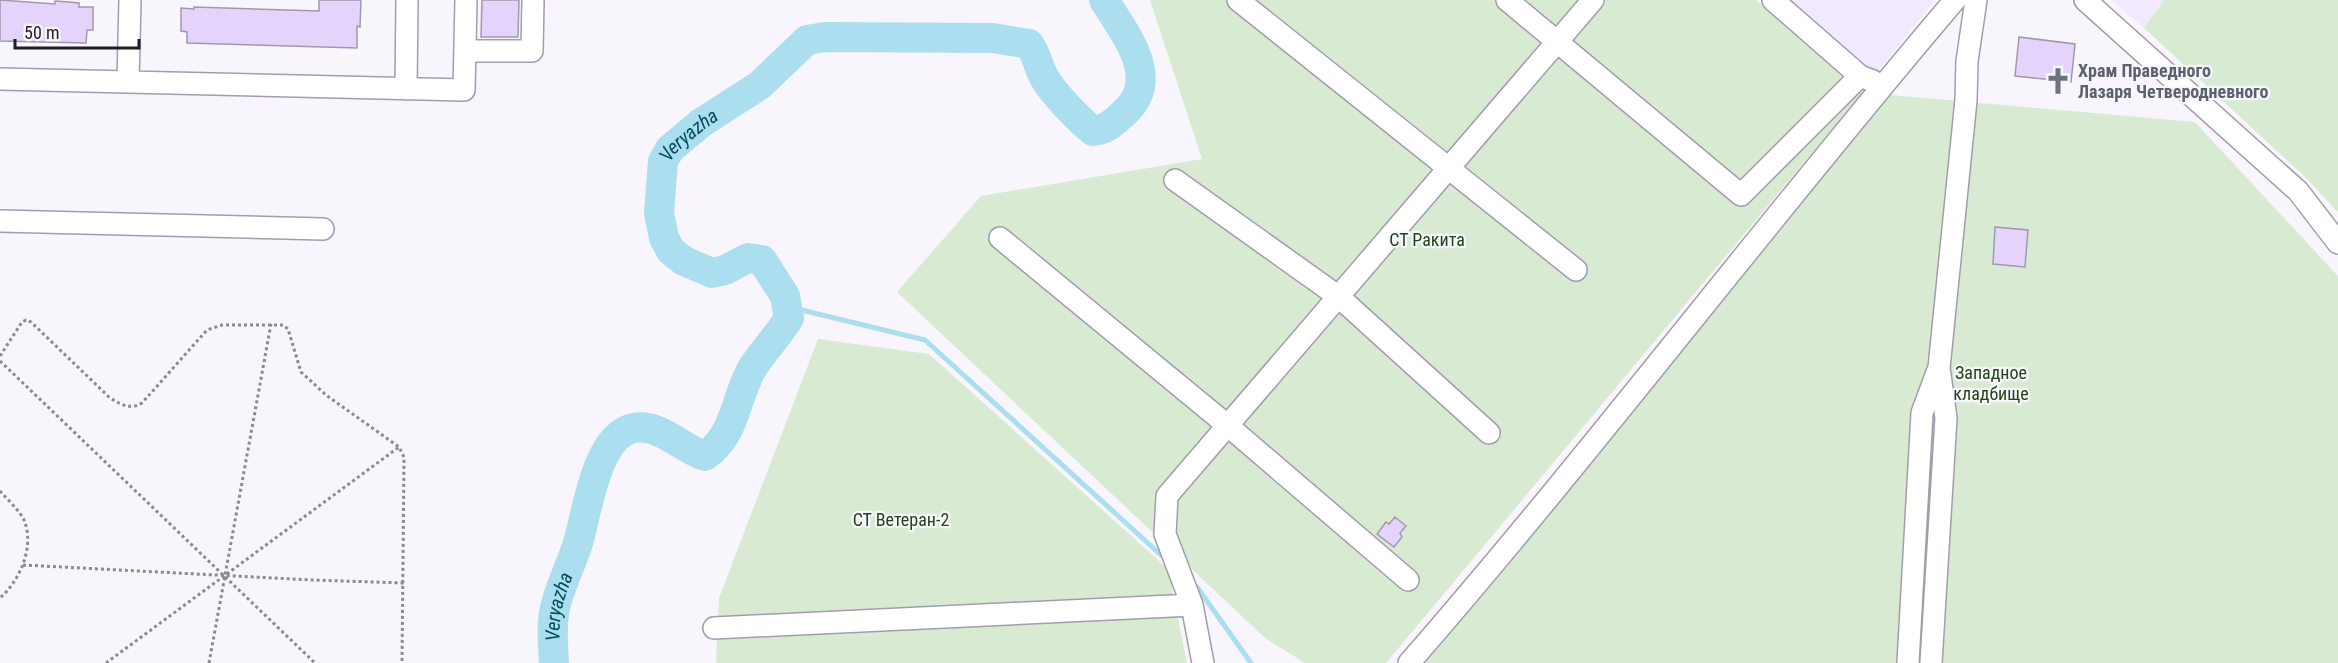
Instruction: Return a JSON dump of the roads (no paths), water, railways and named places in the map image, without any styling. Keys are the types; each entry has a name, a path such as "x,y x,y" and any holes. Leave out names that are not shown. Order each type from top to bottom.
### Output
{"street":[{"path":"128,82 130,0"},
{"path":"406,89 407,0"},
{"path":"0,79 464,90 466,0"},
{"path":"465,51 532,51 533,0"},
{"path":"1238,0 1576,270"},
{"path":"1507,0 1741,195 1860,76"},
{"path":"1203,663 1192,605 1165,534 1167,495 1593,0"},
{"path":"1773,0 1860,76 1882,85"},
{"path":"1409,663 1954,0"},
{"path":"1931,663 1946,418 1939,368 1966,100 1967,61 1976,0"},
{"path":"2085,0 2298,191 2338,243"},
{"path":"1175,180 1339,297 1489,433"},
{"path":"0,221 323,229"},
{"path":"1000,238 1227,425 1408,580"},
{"path":"1908,663 1922,413 1939,368"},
{"path":"714,628 1192,605"}],"waterway":[{"name":"Veryazha","path":"554,663 555,608 578,543 595,477 610,445 621,434 634,428 644,427 662,433 705,456 716,447 730,426 753,367 789,318 785,296 762,260 748,258 725,270 712,273 684,261 671,251 664,238 659,213 663,161 670,149 701,123 760,85 807,40 825,37 993,38 1029,44 1045,79 1061,99 1093,131 1102,129 1124,113 1135,99 1140,85 1140,71 1136,56 1104,0"},
{"path":"789,307 925,340 1161,555"},
{"path":"1197,587 1251,663"}],"place":[{"name":"Храм Праведного Лазаря Четверодневного","path":"2058,81"}],"park label":[{"name":"СТ Ракита","path":"1427,240"},
{"name":"Западное кладбище","path":"1991,383"},
{"name":"СТ Ветеран-2","path":"901,520"}]}
